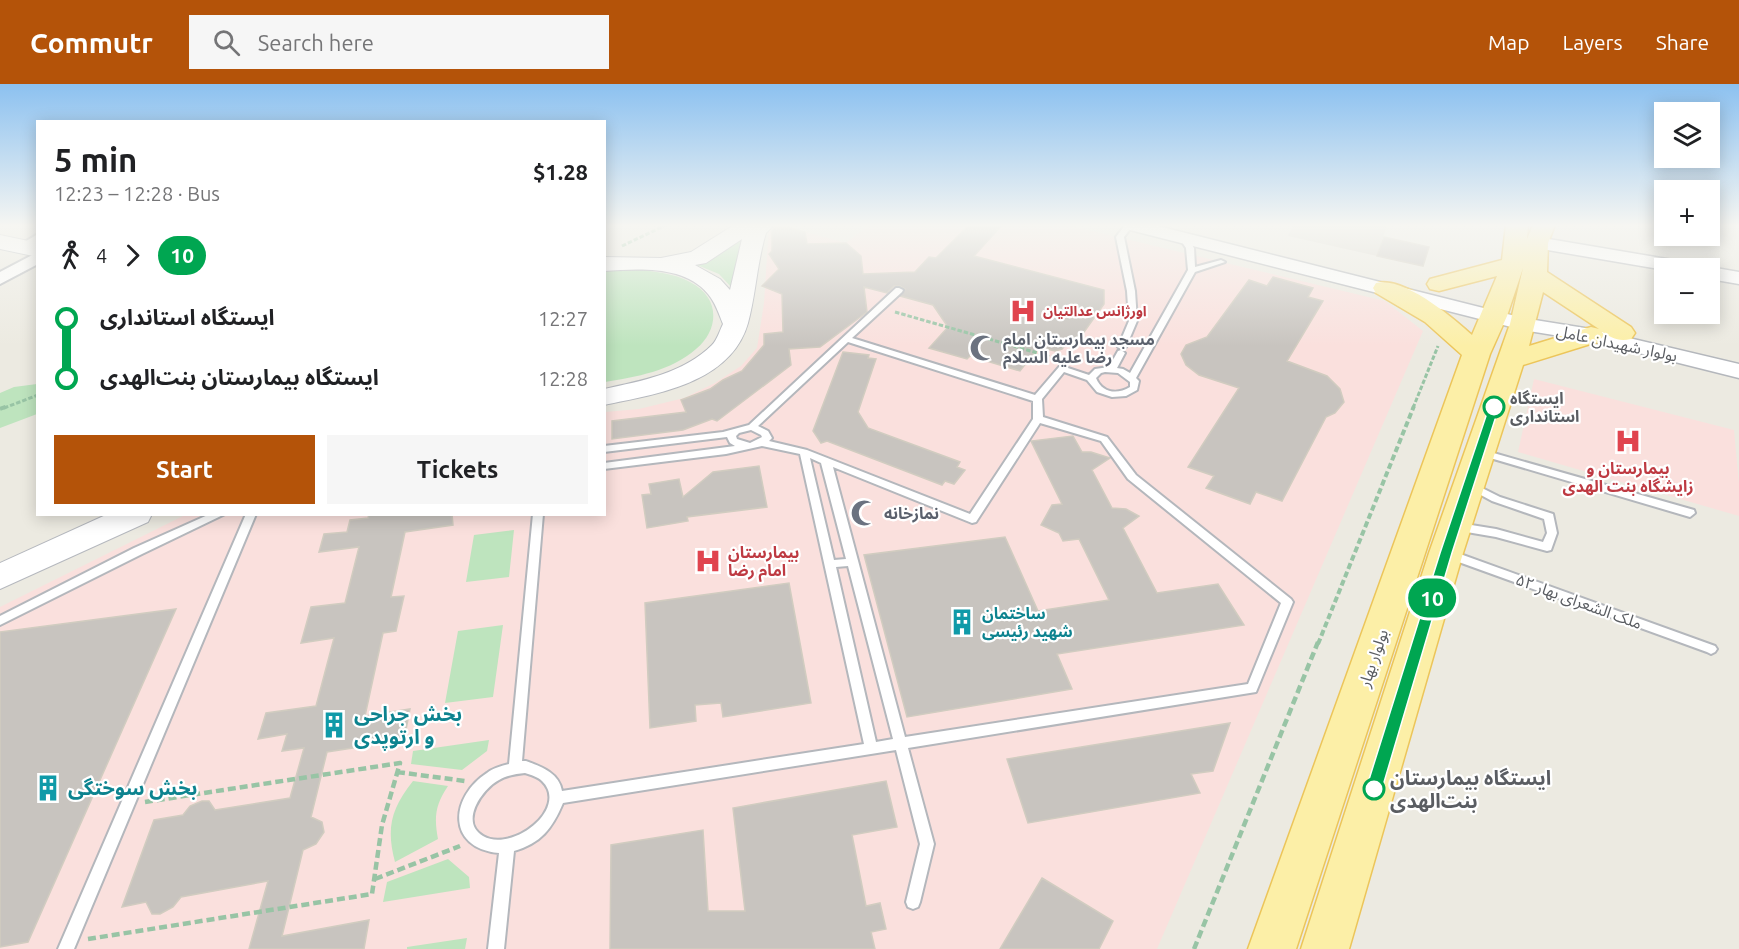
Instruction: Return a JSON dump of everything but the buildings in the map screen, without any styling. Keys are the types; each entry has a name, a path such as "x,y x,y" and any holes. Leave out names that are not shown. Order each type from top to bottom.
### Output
{"main road":[{"path":"656,265 688,270 711,283 727,302 735,324"},
{"path":"606,397 654,387 695,370 724,348 735,324 747,265"},
{"path":"1426,287 1519,266 1622,333"},
{"name":"بولوار بهار","path":"1272,949 1493,358 1519,266"},
{"path":"1385,288 1419,304 1493,358 1591,335"},
{"path":"1325,949 1479,452 1493,358"},
{"path":"0,577 133,516"}],"street":[{"path":"0,279 15,265"},
{"path":"1305,265 1385,288 1426,287 1519,266 1654,268"},
{"path":"1332,265 1426,287"},
{"name":"بولوار شهیدان عامل","path":"1519,266 1591,335 1739,371"},
{"path":"1720,275 1739,278"},
{"name":"بولوار شهیدان عامل","path":"1622,333 1739,360"}],"lane":[{"path":"1112,369 1133,321 1131,291 1126,265"},
{"path":"1132,377 1192,270 1192,265"},
{"path":"1192,270 1209,265"},
{"path":"752,428 898,291"},
{"path":"847,338 1039,398"},
{"path":"606,466 726,451 762,443 804,452 972,519 1003,472 1011,470 1040,419 1039,398 1062,369 1091,378"},
{"path":"1112,369 1132,377 1135,381 1134,388 1119,395 1099,390 1091,378 1098,371 1112,369"},
{"path":"557,798 1252,688 1287,602 1132,477 1104,440 1040,419"},
{"path":"606,449 724,435 736,430 752,428 765,433 767,438 762,443"},
{"path":"736,430 731,436 733,441 746,446"},
{"path":"804,452 871,747"},
{"path":"1479,452 1690,513"},
{"path":"826,461 927,844 913,902"},
{"path":"1451,539 1496,533 1547,547 1552,533 1549,517 1496,499 1469,484"},
{"path":"0,621 216,516"},
{"path":"68,945 250,516"},
{"path":"515,768 538,516"},
{"name":"ملک الشعرای بهار ۵۲","path":"1451,539 1711,649"},
{"path":"830,564 853,562"},
{"path":"526,767 545,774 552,780 557,798 555,809 541,829 520,843 507,846 485,844 476,840 469,832 465,813 471,798 482,783 498,773 515,768 526,767"},
{"path":"496,949 507,846"}],"path":[{"path":"880,307 1054,357 1062,369"},
{"path":"1194,949 1441,339 1444,322"},
{"path":"0,409 36,396"},
{"path":"68,945 372,894 382,825 400,763 127,805"},
{"path":"397,772 482,783"},
{"path":"374,879 476,840"}],"shaded area":[{"name":"بیمارستان امام رضا","path":"766,265 1236,265 1385,301 1423,331 1157,949 0,949 0,607 183,516 606,516 606,412 639,409 684,398 715,383 741,366 757,348 764,303"},
{"name":"بیمارستان و زایشگاه بنت الهدی","path":"1534,379 1734,430 1739,484 1739,516 1518,452"}],"green space":[{"path":"698,265 738,265 732,288 719,274"},
{"path":"636,269 664,273 700,288 707,296 713,314 713,323 704,341 686,357 664,368 606,382 606,271"},
{"path":"36,384 36,414 0,428 0,393 14,387"},
{"path":"514,530 509,577 466,582 474,535"},
{"path":"503,625 493,697 445,703 458,631"},
{"path":"489,740 487,751 462,770 411,764 413,751"},
{"path":"413,781 448,786 440,799 437,812 438,839 395,862 391,839 392,819"},
{"path":"448,859 469,877 470,888 383,902 387,882"},
{"path":"467,938 465,949 407,949 407,947"}],"bus line":[{"name":"10","path":"1374,789 1446,553 1494,407"}],"place":[{"name":"اورژانس عدالتیان","path":"1023,311"},
{"name":"مسجد بیمارستان امام رضا علیه السلام","path":"983,348"},
{"name":"ایستگاه استانداری","path":"1494,407"},
{"name":"بیمارستان و زایشگاه بنت الهدی","path":"1628,441"},
{"name":"نمازخانه","path":"864,513"},
{"name":"بیمارستان امام رضا","path":"708,561"},
{"name":"ساختمان شهید رئیسی","path":"962,622"},
{"name":"بخش جراحی و ارتوپدی","path":"334,725"},
{"name":"بخش سوختگی","path":"48,788"},
{"name":"ایستگاه بیمارستان بنت‌الهدی","path":"1374,789"}]}
